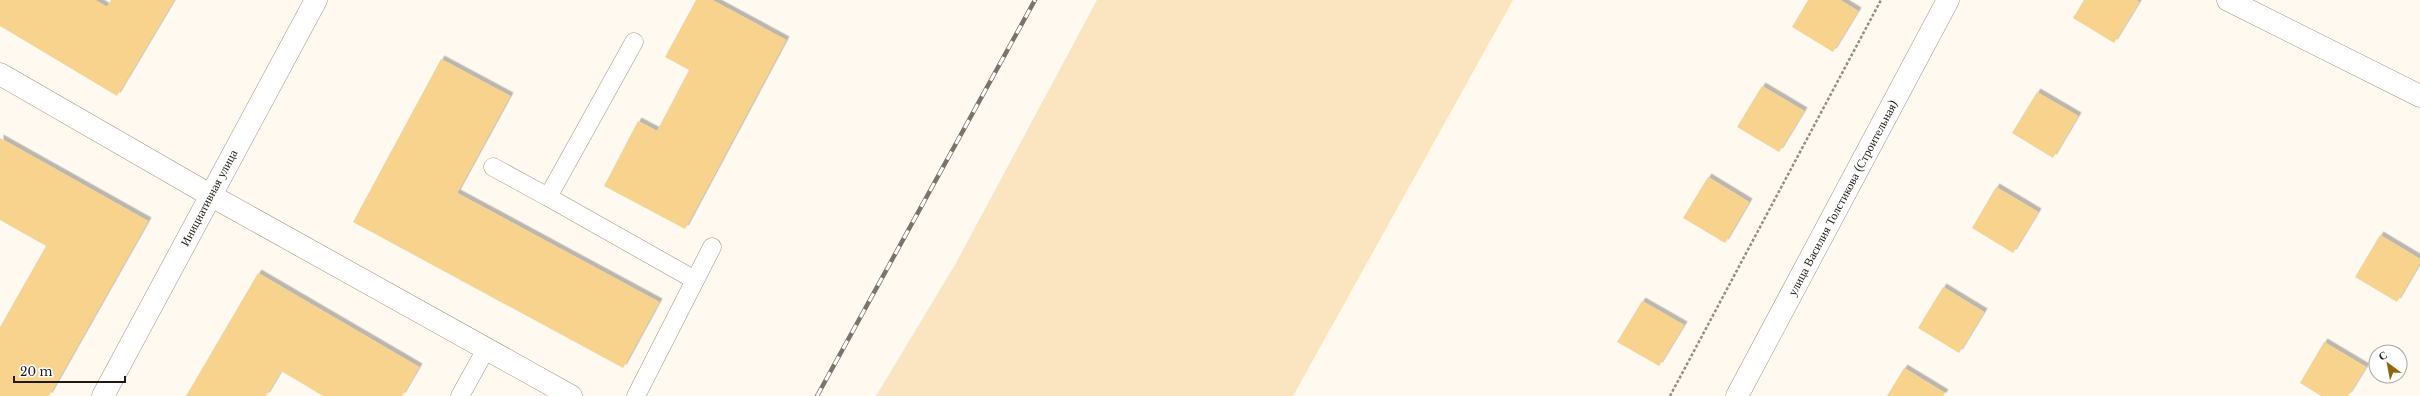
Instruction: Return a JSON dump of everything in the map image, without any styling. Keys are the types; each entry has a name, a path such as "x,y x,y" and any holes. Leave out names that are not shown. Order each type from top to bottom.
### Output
{"street":[{"name":"Инициативная улица","path":"102,396 316,0"},
{"name":"улица Василия Толстикова (Строительная)","path":"1737,396 1948,0"},
{"path":"2228,0 2420,96"},
{"path":"0,74 210,195 571,396"}],"lane":[{"path":"548,197 634,42"},
{"path":"493,167 695,280"},
{"path":"636,396 712,247"},
{"path":"460,396 486,349"}],"path":[{"path":"1670,396 1881,0"}],"shaded area":[{"path":"1097,0 1513,0 1293,396 876,396 956,263"}],"building":[{"path":"0,0 95,0 107,7 111,0 174,0 117,96 0,26"},
{"path":"696,0 712,0 786,40 685,229 604,186 638,121 657,131 689,70 665,57"},
{"path":"1808,0 1840,0 1858,11 1833,52 1792,27"},
{"path":"2084,0 2136,0 2139,2 2114,43 2073,18"},
{"path":"441,59 510,96 457,193 659,302 623,368 353,222"},
{"path":"1762,86 1804,111 1779,152 1737,127"},
{"path":"2037,92 2078,116 2053,158 2012,133"},
{"path":"0,138 148,221 49,396 0,396 0,327 46,246 0,220"},
{"path":"1708,177 1749,202 1725,243 1683,218"},
{"path":"1996,187 2038,212 2013,253 1972,228"},
{"path":"2380,235 2420,259 2420,263 2397,302 2355,277"},
{"path":"258,273 419,367 402,396 323,396 281,371 266,396 186,396"},
{"path":"1943,287 1984,312 1959,353 1918,328"},
{"path":"1642,301 1684,325 1659,366 1617,342"},
{"path":"2324,342 2366,367 2348,396 2321,396 2300,383"},
{"path":"1904,368 1945,393 1943,396 1887,396"}],"railway":[{"path":"817,396 1035,0"}]}
